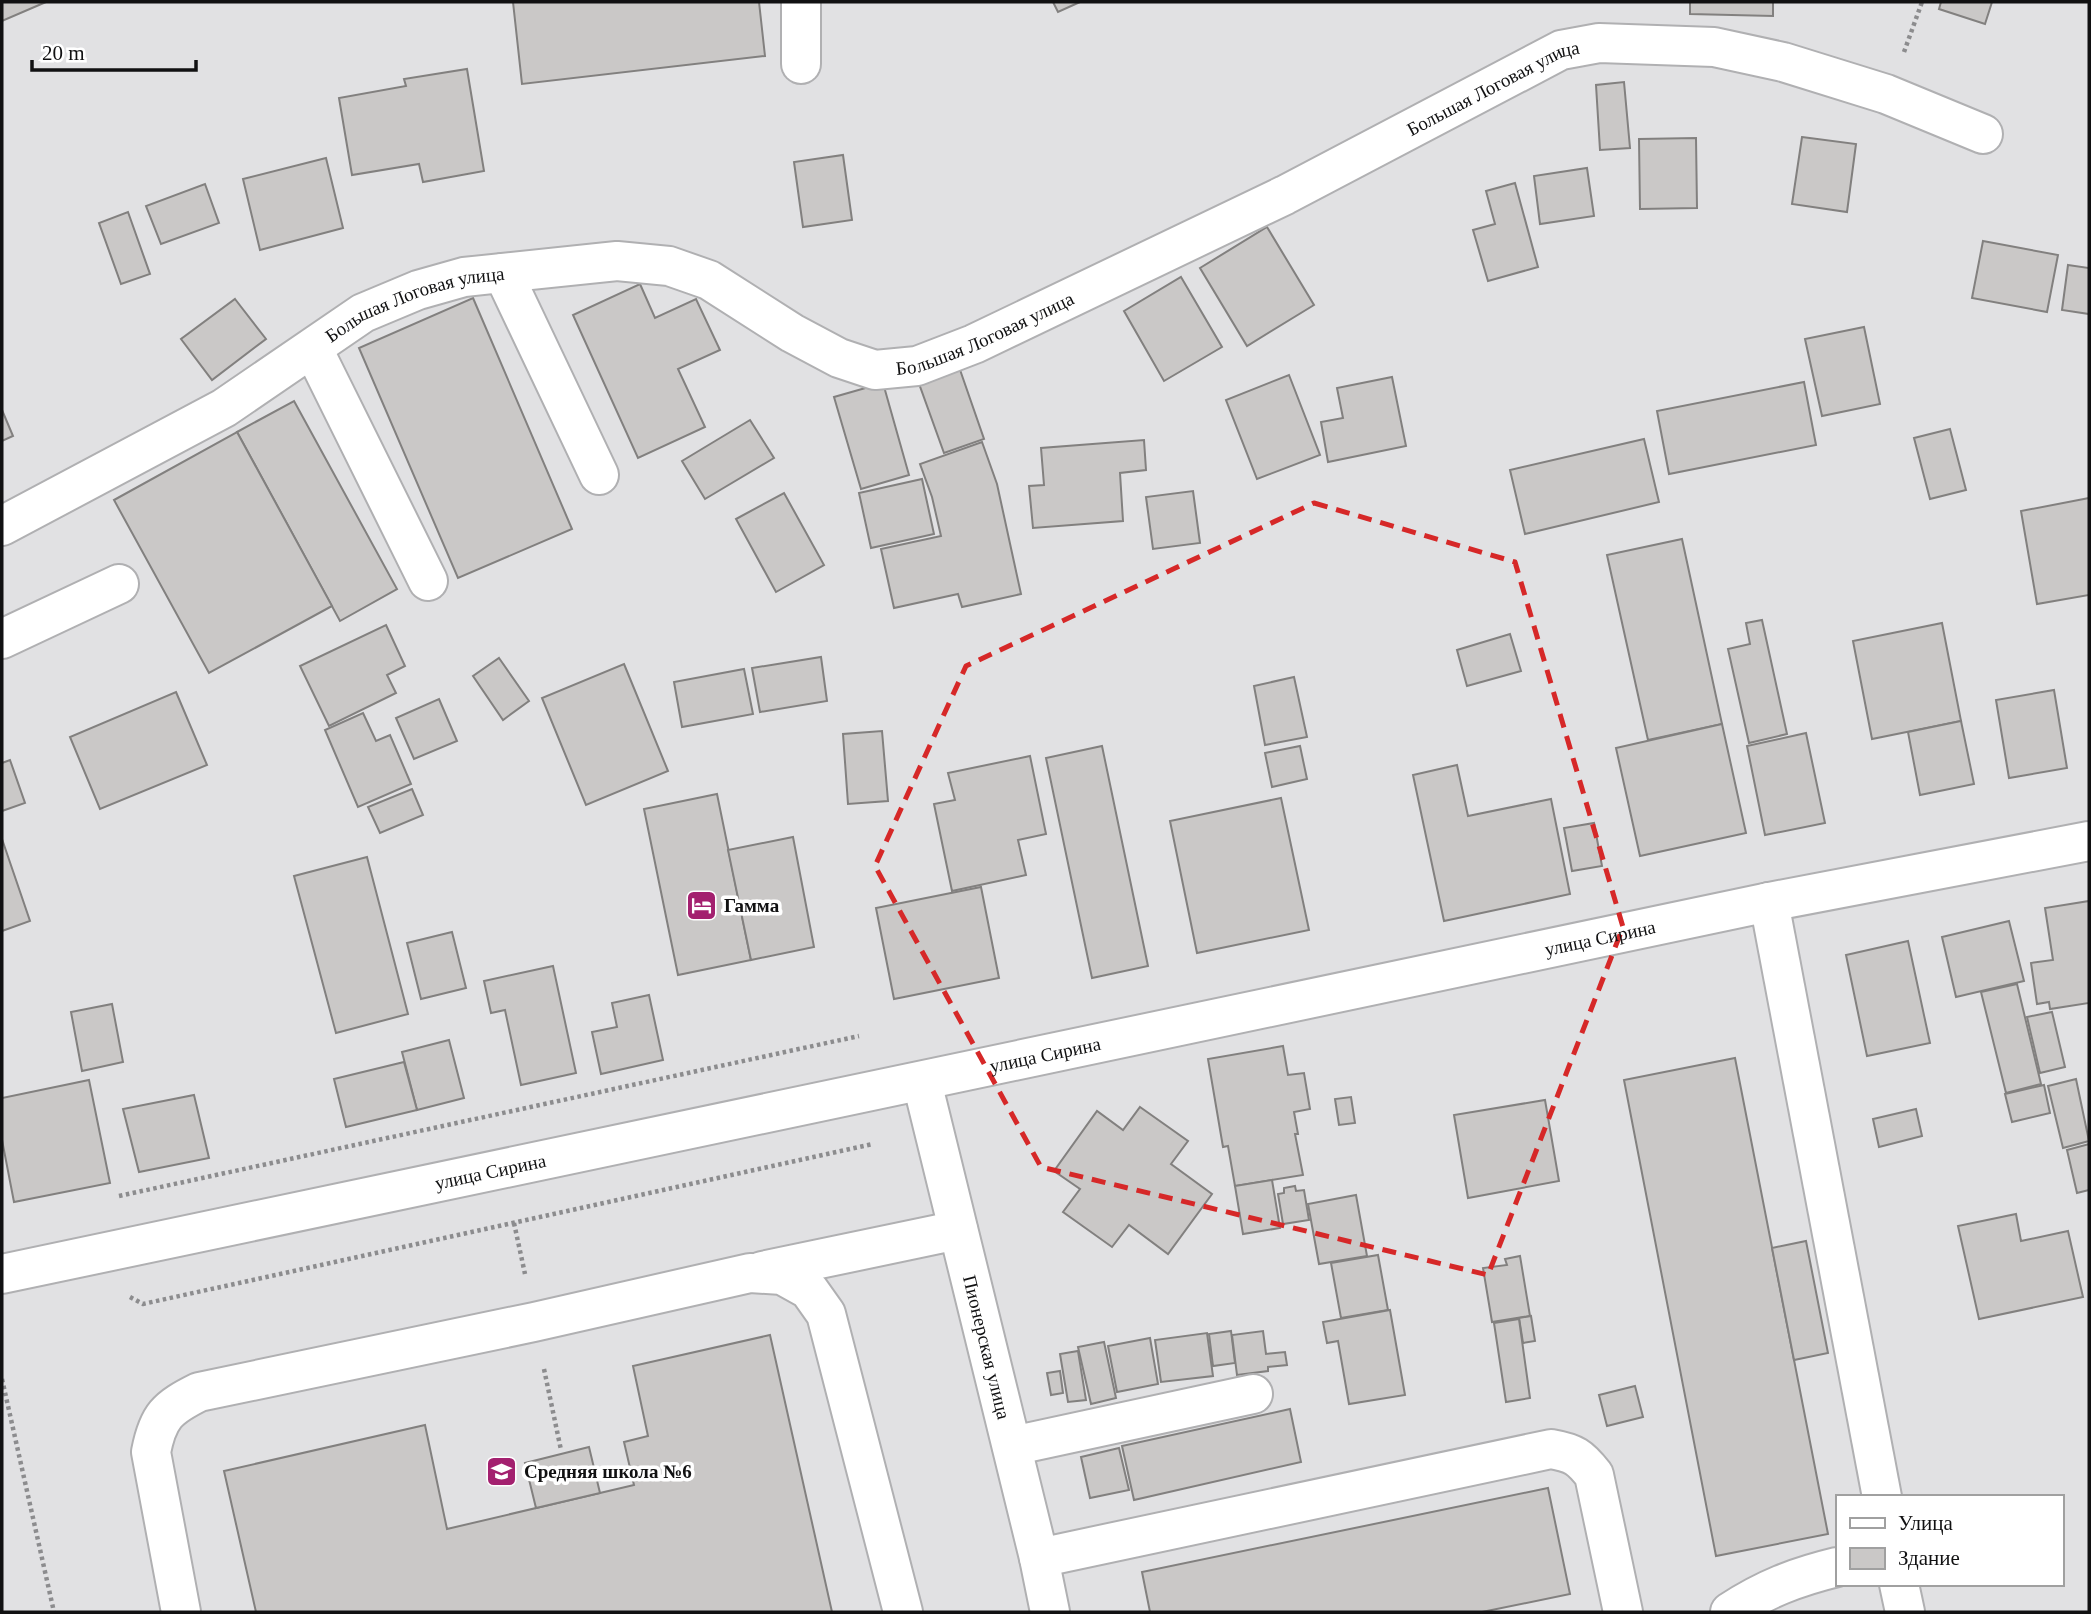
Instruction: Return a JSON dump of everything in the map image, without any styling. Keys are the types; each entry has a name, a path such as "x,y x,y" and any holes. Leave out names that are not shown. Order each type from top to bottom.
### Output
{"street":[{"path":"801,2 801,64"},
{"name":"Большая Логовая улица","path":"2,526 224,408 363,313 418,290 464,277 617,261 669,267 709,280 792,333 839,358 875,370 917,366 974,344 1285,195 1561,50 1599,43 1714,47 1783,62 1886,94 1983,134"},
{"path":"503,272 599,475"},
{"path":"313,349 428,581"},
{"path":"2,639 118,584"},
{"name":"улица Сирина","path":"2,1274 1769,902 2089,841"},
{"path":"1769,902 1882,1495"},
{"name":"Пионерская улица","path":"922,1082 1051,1612"},
{"path":"181,1612 151,1452 156,1428 174,1404 199,1392 958,1230"},
{"path":"750,1273 782,1275 809,1290 826,1314 903,1612"},
{"path":"1012,1446 1253,1394"},
{"path":"1039,1559 1551,1449 1571,1452 1583,1461 1594,1475 1623,1612"},
{"path":"1730,1612 1759,1593 1803,1575 1836,1567"},
{"path":"1899,1586 1905,1612"}],"path":[{"path":"111,1198 859,1036"},
{"path":"122,1293 142,1304 873,1144"},
{"path":"2,1380 54,1612"}],"highlighted area":[{"path":"1314,503 1515,562 1623,927 1488,1275 1041,1167 875,866 966,666"}],"building":[{"path":"2,2 46,2 2,21"},
{"path":"513,2 759,2 765,56 522,84"},
{"path":"1053,2 1080,2 1058,12"},
{"path":"1690,2 1773,2 1773,16 1690,14"},
{"path":"1941,2 1992,2 1985,24 1939,9"},
{"path":"467,69 484,171 423,182 419,164 352,175 339,98 406,86 404,79"},
{"path":"1624,82 1630,148 1600,150 1596,85"},
{"path":"1802,137 1856,144 1847,212 1792,204"},
{"path":"1696,138 1697,208 1640,209 1639,139"},
{"path":"843,155 852,220 803,227 794,162"},
{"path":"326,158 343,228 260,250 243,179"},
{"path":"1587,168 1594,216 1540,224 1534,176"},
{"path":"1515,183 1538,267 1488,281 1473,230 1495,224 1486,191"},
{"path":"205,184 219,223 161,244 146,206"},
{"path":"128,212 150,274 121,284 99,223"},
{"path":"1267,227 1314,305 1247,346 1200,268"},
{"path":"1983,241 2058,255 2047,312 1972,298"},
{"path":"2068,265 2089,268 2089,314 2062,310"},
{"path":"1181,277 1222,347 1164,381 1124,311"},
{"path":"640,284 655,318 696,299 720,350 678,369 705,427 638,458 573,315"},
{"path":"473,298 572,529 458,578 359,348"},
{"path":"235,299 266,339 212,380 181,339"},
{"path":"1864,327 1880,404 1822,416 1805,339"},
{"path":"958,364 984,439 944,453 917,378"},
{"path":"1289,375 1320,455 1257,479 1226,400"},
{"path":"1392,377 1406,446 1328,462 1321,422 1343,418 1337,388"},
{"path":"1804,382 1816,445 1669,474 1657,411"},
{"path":"883,383 909,475 861,489 834,397"},
{"path":"294,401 397,589 340,621 237,432"},
{"path":"2,410 13,436 2,441"},
{"path":"750,420 774,458 705,499 682,461"},
{"path":"1950,429 1966,490 1930,499 1914,438"},
{"path":"237,432 332,606 209,673 114,500"},
{"path":"1644,439 1659,502 1525,534 1510,470"},
{"path":"1144,440 1146,470 1120,473 1123,521 1033,528 1029,486 1044,485 1041,448"},
{"path":"982,442 997,484 1021,594 962,607 958,594 894,608 881,549 941,536 932,497 920,464"},
{"path":"922,479 934,534 871,548 859,493"},
{"path":"1193,491 1200,543 1153,549 1146,497"},
{"path":"784,493 824,565 776,592 736,519"},
{"path":"2089,498 2089,595 2037,604 2021,511"},
{"path":"1682,539 1722,724 1648,740 1607,555"},
{"path":"1762,620 1787,734 1749,743 1728,649 1750,644 1746,623"},
{"path":"1942,623 1961,721 1872,739 1853,641"},
{"path":"386,625 405,666 387,675 396,693 329,726 300,666"},
{"path":"1510,634 1521,671 1467,686 1457,650"},
{"path":"821,657 827,701 760,712 752,668"},
{"path":"499,658 529,701 503,720 473,676"},
{"path":"624,664 668,771 586,805 542,698"},
{"path":"744,669 753,714 682,727 674,682"},
{"path":"1294,677 1307,737 1265,745 1254,686"},
{"path":"2054,690 2067,768 2009,778 1996,700"},
{"path":"176,692 207,765 100,809 70,737"},
{"path":"439,699 457,741 414,759 396,718"},
{"path":"363,713 376,741 390,735 411,784 358,807 325,730"},
{"path":"1961,721 1974,784 1920,795 1908,732"},
{"path":"1722,724 1746,833 1640,856 1616,748"},
{"path":"882,731 888,801 848,804 843,734"},
{"path":"1806,733 1825,823 1765,835 1747,746"},
{"path":"1102,746 1148,966 1092,978 1046,758"},
{"path":"1300,746 1307,779 1272,787 1265,753"},
{"path":"1030,756 1046,834 1018,840 1026,875 952,891 934,804 955,800 948,773"},
{"path":"10,760 25,803 2,811 2,763"},
{"path":"1457,765 1468,816 1551,799 1570,894 1444,921 1413,775"},
{"path":"412,789 423,815 380,833 368,807"},
{"name":"Гамма","path":"717,794 751,960 678,975 644,809"},
{"path":"1281,798 1309,930 1197,953 1170,821"},
{"path":"1594,823 1602,866 1572,871 1564,828"},
{"path":"793,837 814,947 751,960 728,850"},
{"path":"2,839 30,921 2,931"},
{"path":"367,857 408,1014 336,1033 294,876"},
{"path":"981,887 999,978 894,999 876,908"},
{"path":"2089,901 2089,1003 2050,1009 2049,1002 2037,1004 2031,963 2053,960 2045,908"},
{"path":"2009,921 2024,981 1956,997 1942,937"},
{"path":"452,932 466,988 421,999 407,943"},
{"path":"1908,941 1930,1043 1867,1056 1846,955"},
{"path":"553,966 576,1073 521,1085 505,1010 491,1013 484,981"},
{"path":"2017,984 2041,1084 2006,1093 1981,992"},
{"path":"649,995 663,1060 601,1074 592,1032 617,1027 612,1003"},
{"path":"112,1004 123,1062 82,1071 71,1012"},
{"path":"2052,1012 2065,1067 2040,1073 2027,1017"},
{"path":"449,1040 464,1098 417,1110 402,1052"},
{"path":"1283,1046 1288,1075 1304,1073 1310,1109 1294,1112 1298,1134 1295,1134 1303,1175 1235,1186 1228,1146 1223,1147 1208,1059"},
{"path":"1735,1058 1828,1534 1716,1556 1624,1080"},
{"path":"404,1062 417,1110 346,1127 334,1079"},
{"path":"2076,1079 2089,1141 2063,1148 2048,1086"},
{"path":"89,1080 110,1183 14,1202 2,1140 2,1098"},
{"path":"2044,1085 2050,1113 2012,1122 2005,1094"},
{"path":"194,1095 209,1158 139,1172 123,1109"},
{"path":"1351,1097 1355,1123 1339,1125 1335,1099"},
{"path":"1545,1100 1559,1181 1468,1198 1454,1115"},
{"path":"1140,1107 1188,1141 1171,1164 1212,1194 1168,1254 1129,1225 1112,1247 1063,1212 1080,1189 1054,1171 1097,1111 1123,1130"},
{"path":"1916,1109 1922,1136 1879,1147 1873,1119"},
{"path":"2089,1144 2089,1190 2077,1193 2067,1150"},
{"path":"1272,1180 1280,1228 1243,1234 1235,1186"},
{"path":"1295,1186 1296,1191 1304,1190 1309,1220 1283,1224 1278,1194 1284,1193 1284,1188"},
{"path":"1356,1195 1367,1256 1319,1264 1308,1204"},
{"path":"2016,1214 2021,1241 2068,1231 2083,1297 1979,1319 1958,1226"},
{"path":"1806,1241 1828,1353 1794,1360 1772,1248"},
{"path":"1378,1255 1388,1310 1341,1318 1331,1263"},
{"path":"1520,1256 1530,1316 1492,1322 1483,1268 1507,1265 1505,1259"},
{"path":"1390,1310 1405,1395 1349,1404 1338,1341 1327,1343 1323,1322"},
{"path":"1531,1316 1535,1341 1523,1343 1519,1318"},
{"path":"1519,1319 1530,1398 1506,1402 1494,1323"},
{"path":"1231,1331 1235,1363 1213,1366 1209,1334"},
{"path":"1263,1331 1266,1354 1285,1352 1287,1365 1268,1367 1268,1371 1237,1375 1232,1335"},
{"path":"1207,1333 1213,1376 1161,1382 1155,1340"},
{"path":"770,1335 832,1612 256,1612 224,1471 425,1425 447,1529 634,1485 624,1442 648,1436 633,1366"},
{"path":"1150,1338 1158,1384 1117,1392 1108,1346"},
{"path":"1104,1342 1116,1398 1091,1404 1078,1347"},
{"path":"1078,1351 1086,1400 1068,1402 1060,1354"},
{"path":"1060,1371 1063,1393 1051,1395 1047,1373"},
{"path":"1635,1386 1643,1417 1607,1426 1599,1395"},
{"path":"1290,1409 1301,1462 1134,1500 1122,1446"},
{"path":"589,1447 600,1493 536,1508 525,1463"},
{"path":"1119,1448 1129,1490 1090,1498 1081,1457"},
{"path":"1548,1488 1570,1594 1482,1612 1150,1612 1142,1572"}],"place":[{"name":"Гамма","path":"701,905"},
{"name":"Средняя школа №6","path":"501,1471"}]}
